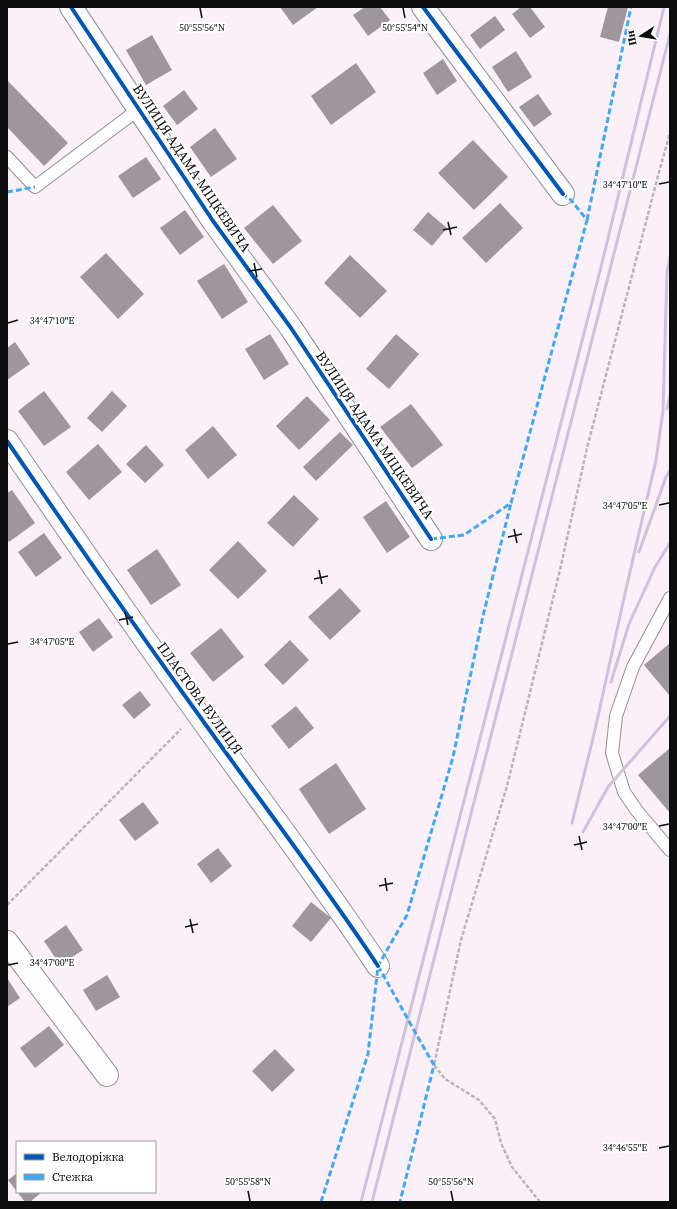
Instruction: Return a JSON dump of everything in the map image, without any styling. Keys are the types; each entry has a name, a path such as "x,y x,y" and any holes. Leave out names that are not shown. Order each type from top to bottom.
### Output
{"street":[{"name":"ВУЛИЦЯ АДАМА МІЦКЕВИЧА","path":"71,7 214,221 291,328 431,539"},
{"path":"423,7 563,194"},
{"name":"ПЛАСТОВА ВУЛИЦЯ","path":"7,441 197,713 347,918 378,966"},
{"path":"7,942 107,1076"}],"lane":[{"path":"7,157 35,187 139,109"},
{"path":"670,598 633,667 616,716 612,753 624,792 637,811 670,850"}],"path":[{"path":"540,1202 512,1167 501,1143 496,1119 479,1100 445,1078 434,1065 461,940 507,786 560,570 588,448 670,133"},
{"path":"7,905 197,713"}],"building":[{"path":"280,7 318,7 293,25"},
{"path":"365,7 380,7 390,20 368,36 353,15"},
{"path":"521,7 530,7 545,27 530,38 512,14"},
{"path":"608,7 628,7 619,42 600,37"},
{"path":"495,16 505,30 480,49 470,35"},
{"path":"152,35 172,70 146,85 126,50"},
{"path":"516,51 532,77 508,92 492,67"},
{"path":"443,59 457,81 437,95 423,73"},
{"path":"356,63 376,92 331,125 311,96"},
{"path":"7,80 68,143 44,166 7,127"},
{"path":"184,90 198,109 177,125 163,106"},
{"path":"538,94 552,114 534,127 519,107"},
{"path":"215,128 237,159 211,177 190,147"},
{"path":"473,140 508,177 474,210 438,173"},
{"path":"146,157 161,179 133,198 118,176"},
{"path":"500,203 523,228 486,263 462,238"},
{"path":"273,205 302,241 273,264 244,228"},
{"path":"185,210 204,237 180,255 160,228"},
{"path":"428,212 447,228 432,246 413,230"},
{"path":"106,253 144,294 118,319 80,277"},
{"path":"350,255 387,291 360,318 324,283"},
{"path":"224,264 248,302 222,319 197,281"},
{"path":"270,334 289,364 264,380 245,349"},
{"path":"396,334 419,354 389,389 366,369"},
{"path":"15,342 30,364 7,380 7,348"},
{"path":"44,391 71,427 44,446 18,411"},
{"path":"112,391 127,406 102,432 87,418"},
{"path":"307,396 330,420 299,450 276,426"},
{"path":"411,404 443,445 412,468 380,427"},
{"path":"213,426 237,455 208,479 185,450"},
{"path":"340,432 353,445 316,481 303,467"},
{"path":"98,444 122,472 89,500 66,472"},
{"path":"146,445 164,465 145,483 126,464"},
{"path":"12,490 35,523 9,542 7,539 7,493"},
{"path":"294,495 319,519 293,547 267,523"},
{"path":"386,501 410,537 387,553 363,517"},
{"path":"44,533 62,558 36,577 18,552"},
{"path":"238,541 267,571 238,599 209,570"},
{"path":"157,549 181,585 151,605 127,570"},
{"path":"340,588 361,611 330,640 308,617"},
{"path":"99,618 113,637 93,652 79,632"},
{"path":"221,628 244,657 213,682 190,653"},
{"path":"290,640 309,660 283,685 264,665"},
{"path":"670,643 670,696 644,665"},
{"path":"140,691 151,705 134,719 122,705"},
{"path":"296,706 314,728 289,749 271,726"},
{"path":"670,748 670,813 638,775"},
{"path":"336,763 366,809 329,834 299,789"},
{"path":"143,802 159,823 135,841 119,820"},
{"path":"218,848 232,866 211,883 197,864"},
{"path":"311,902 331,918 311,942 292,926"},
{"path":"66,925 83,950 60,965 44,941"},
{"path":"107,975 120,997 96,1011 83,990"},
{"path":"7,978 20,998 7,1007"},
{"path":"49,1026 64,1045 35,1068 20,1048"},
{"path":"275,1049 295,1070 272,1092 252,1071"},
{"path":"16,1174 16,1191 8,1180"},
{"path":"18,1193 41,1193 30,1202 25,1202"}],"railway":[{"path":"361,1202 602,263 664,7"},
{"path":"372,1202 670,34"},
{"path":"572,823 595,730 656,460 663,411 667,272 670,257"},
{"path":"667,409 670,395"},
{"path":"639,552 666,477 670,470"},
{"path":"611,682 629,624 655,567 670,543"},
{"path":"583,832 608,787 670,716"}],"marked path":[{"path":"587,220 631,7"},
{"path":"7,192 35,187"},
{"path":"431,539 464,535 511,503 587,220 571,200 563,194"},
{"path":"321,1202 368,1054 378,966 407,915 453,757 483,616 511,503"},
{"path":"378,966 434,1065 400,1202"}],"cycle path":[{"path":"71,7 213,221 291,328 431,539"},
{"path":"423,7 563,194"},
{"path":"7,441 150,646 312,871 378,966"}]}
